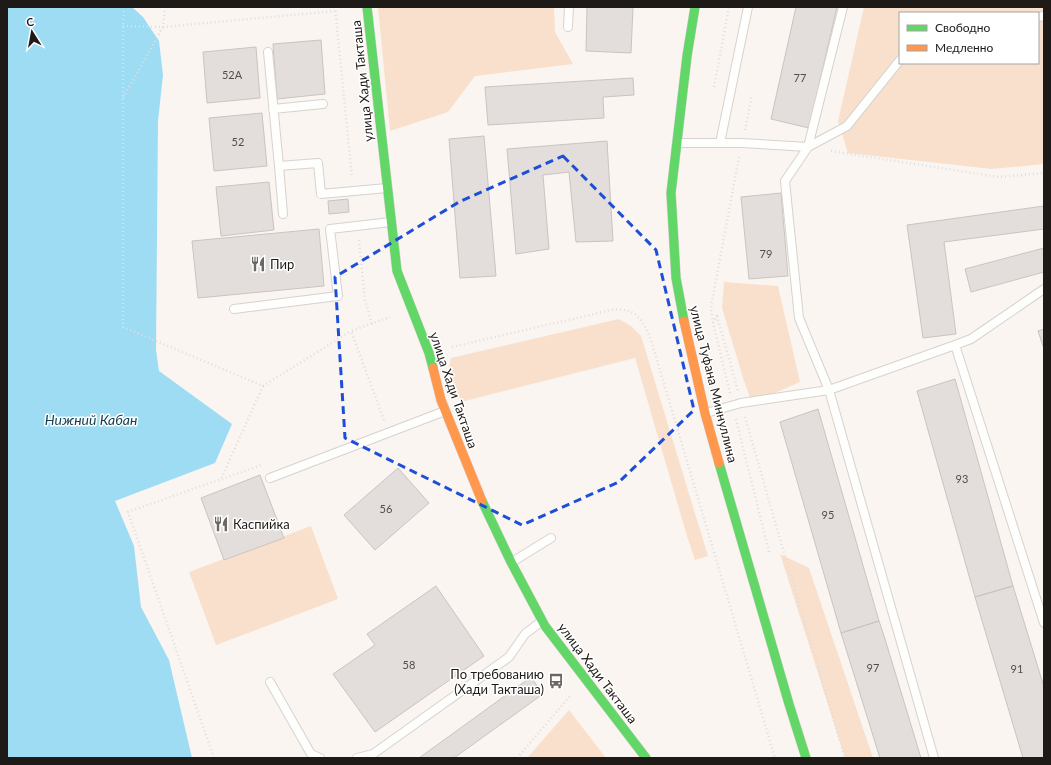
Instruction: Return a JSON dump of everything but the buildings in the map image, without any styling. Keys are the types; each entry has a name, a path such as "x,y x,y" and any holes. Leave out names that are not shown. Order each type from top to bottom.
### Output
{"street":[{"name":"улица Хади Такташа","path":"367,7 397,271 429,353 441,400 485,508 511,562 543,620 550,632 585,679 646,758"},
{"name":"улица Туфана Миннуллина","path":"696,7 687,56 671,193 676,278 685,329 705,413 806,758"}],"lane":[{"path":"568,27 569,7"},
{"path":"720,143 748,7"},
{"path":"842,7 808,147 785,181 800,318 829,390 934,758"},
{"path":"268,52 283,214"},
{"path":"676,143 742,143 808,147 847,126 899,61"},
{"path":"274,109 323,104"},
{"path":"279,166 318,163 321,194 387,188"},
{"path":"234,309 338,296 330,229 391,222"},
{"path":"705,413 737,404 829,390 955,345 971,339 1044,289"},
{"path":"955,345 1044,623"},
{"path":"270,478 446,411"},
{"path":"511,562 550,538"},
{"path":"357,758 373,754 509,657 525,634 543,620"},
{"path":"270,682 311,754 320,758"}],"path":[{"path":"124,7 123,327 263,386"},
{"path":"123,98 163,27 165,7"},
{"path":"335,7 354,191"},
{"path":"714,87 729,7"},
{"path":"123,26 163,27 335,11"},
{"path":"752,95 711,307 713,323 780,539 845,758"},
{"path":"808,147 1000,177 1044,173"},
{"path":"357,226 365,300 372,324"},
{"path":"452,347 619,309 630,311 638,316 651,340 776,758"},
{"path":"713,323 718,316 770,556"},
{"path":"214,758 128,512 222,479 263,386 351,331 390,317"},
{"path":"351,331 384,421 391,419"},
{"path":"517,758 585,679"}],"highlighted area":[{"path":"563,156 656,250 694,410 619,482 522,525 345,438 335,277 459,202"}],"shaded area":[{"path":"378,7 554,7 555,32 573,64 475,76 448,112 390,131"},
{"path":"864,7 1044,7 1044,164 992,169 848,153 838,121"},
{"path":"724,282 778,286 800,382 752,403 722,308"},
{"path":"619,319 631,326 641,336 708,556 695,560 635,358 461,402 448,372 451,358"},
{"path":"311,526 338,599 216,645 189,572"},
{"path":"780,554 809,568 873,758 845,758"},
{"path":"569,710 606,758 527,758"}],"water":[{"name":"Нижний Кабан","path":"7,7 132,7 143,17 159,41 163,75 158,121 156,350 159,371 232,424 215,463 115,501 134,546 141,607 169,660 192,758 7,758"}],"traffic: fast":[{"path":"367,7 397,271 429,353 433,368"},
{"path":"684,321 676,278 671,193 687,56 695,7"},
{"path":"719,463 806,758"},
{"path":"482,501 511,562 545,626 646,758"}],"traffic: slow":[{"path":"684,321 705,413 719,463"},
{"path":"433,368 441,400 482,501"}],"place":[{"name":"Пир","path":"258,264"},
{"name":"Каспийка","path":"221,524"},
{"name":"По требованию (Хади Такташа)","path":"556,681"}]}
